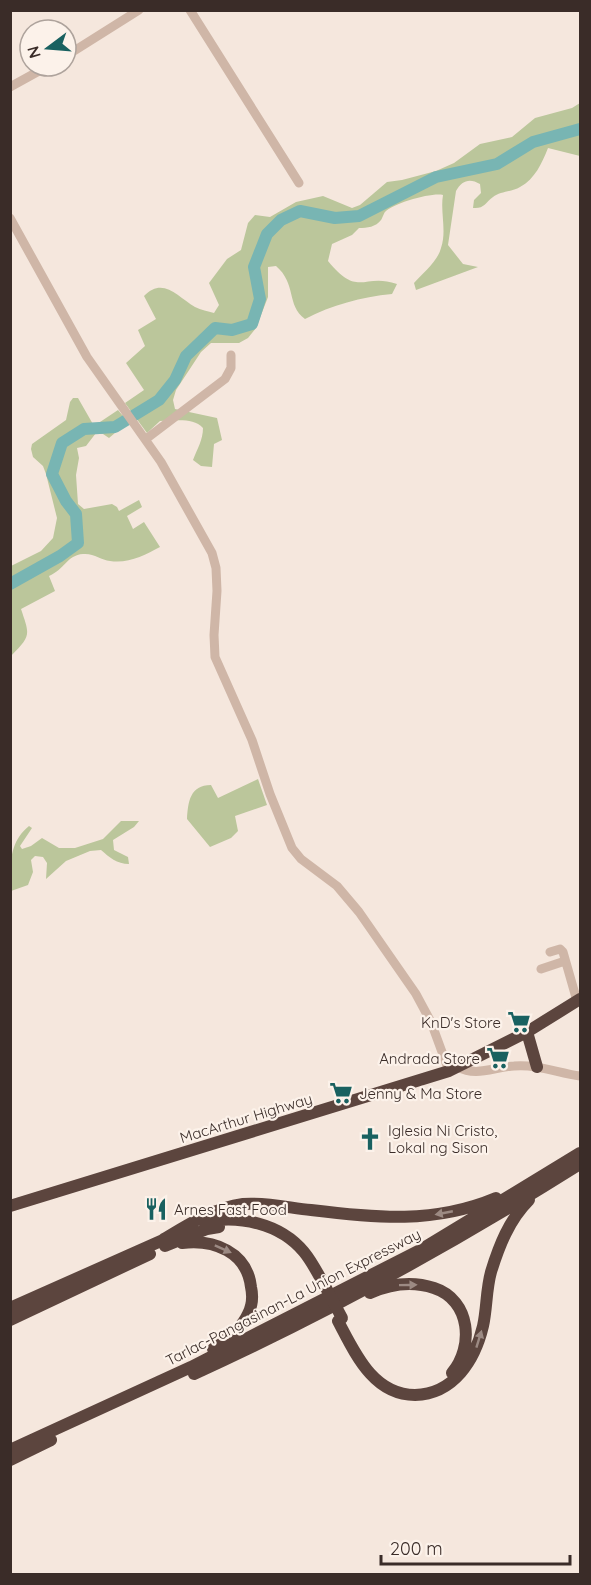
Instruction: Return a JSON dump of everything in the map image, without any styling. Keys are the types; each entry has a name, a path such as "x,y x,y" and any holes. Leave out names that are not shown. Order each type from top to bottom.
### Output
{"highway":[{"name":"MacArthur Highway","path":"10,1206 454,1069 527,1032 579,1000"},
{"path":"527,1032 537,1067"},
{"name":"Tarlac-Pangasinan-La Union Expressway","path":"10,1460 333,1307 426,1257 539,1185 580,1153"},
{"name":"Tarlac-Pangasinan-La Union Expressway","path":"10,1450 191,1367 422,1249 580,1164"},
{"path":"10,1320 165,1242 203,1215 243,1204 396,1218 440,1215 477,1206 539,1185"},
{"path":"340,1320 358,1359 382,1385 402,1394 422,1394 433,1392 453,1382 468,1366 476,1351 484,1324 486,1293 491,1272 505,1233 539,1185"},
{"path":"10,1308 165,1242 207,1229 224,1226 246,1227 283,1241 297,1253 323,1290 340,1320 364,1357 389,1382 412,1389 440,1382 458,1365 465,1351 467,1333 460,1309 444,1293 435,1288 401,1284 374,1291 355,1301 333,1307"},
{"path":"165,1242 210,1243 230,1251 240,1260 251,1283 252,1297 249,1313 241,1327 191,1367"}],"street":[{"path":"78,48 139,10"},
{"path":"190,10 298,183"},
{"path":"10,87 26,78"},
{"path":"10,218 87,357 161,462 215,561 217,591 214,657 252,740 270,794 296,853 337,886 351,903 416,994 454,1069 472,1072 515,1066 537,1067 580,1076"},
{"path":"146,439 225,379 231,368 231,355"},
{"path":"550,952 562,950 579,1000"},
{"path":"541,969 566,961"}],"green space":[{"path":"580,103 580,156 548,148 530,180 517,189 496,195 480,208 473,208 474,200 481,193 480,184 466,181 456,191 448,245 463,264 478,267 416,290 414,283 437,258 443,242 443,195 438,194 396,205 385,212 377,224 359,228 352,235 332,244 328,261 338,272 354,282 386,281 397,284 392,294 347,302 305,319 295,307 287,280 276,266 268,267 268,297 256,328 248,338 239,343 211,343 201,352 176,390 173,400 175,409 217,418 222,440 214,444 212,467 201,466 193,460 203,432 203,428 199,425 183,420 160,421 147,433 125,403 144,390 126,363 145,346 138,330 156,319 144,296 151,290 164,288 195,307 214,313 219,305 209,283 227,259 241,250 248,223 255,215 270,217 296,202 323,196 352,208 360,205 387,182 436,171 454,163 480,144 512,137 535,118 572,108"},
{"path":"73,398 78,398 94,426 118,410 128,422 109,438 96,433 86,446 77,448 79,458 76,475 78,504 84,509 112,504 119,511 139,500 142,507 127,516 133,529 144,522 160,547 142,556 117,562 87,554 73,557 49,576 55,591 21,609 27,635 11,656 11,566 41,551 53,538 57,518 46,474 43,466 33,457 32,444 66,420"},
{"path":"258,779 267,805 235,816 238,831 231,838 210,847 187,819 189,801 194,791 211,785 218,798"},
{"path":"121,821 139,821 134,827 113,840 114,850 128,857 129,864 110,858 101,850 90,851 66,861 46,879 47,863 43,857 35,856 31,860 33,872 28,885 11,891 11,864 14,848 17,840 29,826 32,828 20,846 22,849 42,838 59,848 75,848 103,839"}],"waterway":[{"path":"10,584 60,556 78,543 76,514 66,501 52,474 62,443 84,429 115,427 159,400 175,380 186,356 215,328 232,330 252,324 260,299 254,267 267,234 281,220 300,211 335,218 359,216 436,177 497,164 533,142 580,129"}],"place":[{"name":"KnD's Store","path":"519,1022"},
{"name":"Andrada Store","path":"498,1058"},
{"name":"Jenny & Ma Store","path":"341,1093"},
{"name":"Iglesia Ni Cristo, Lokal ng Sison","path":"370,1139"},
{"name":"Arnes Fast Food","path":"156,1209"}]}
